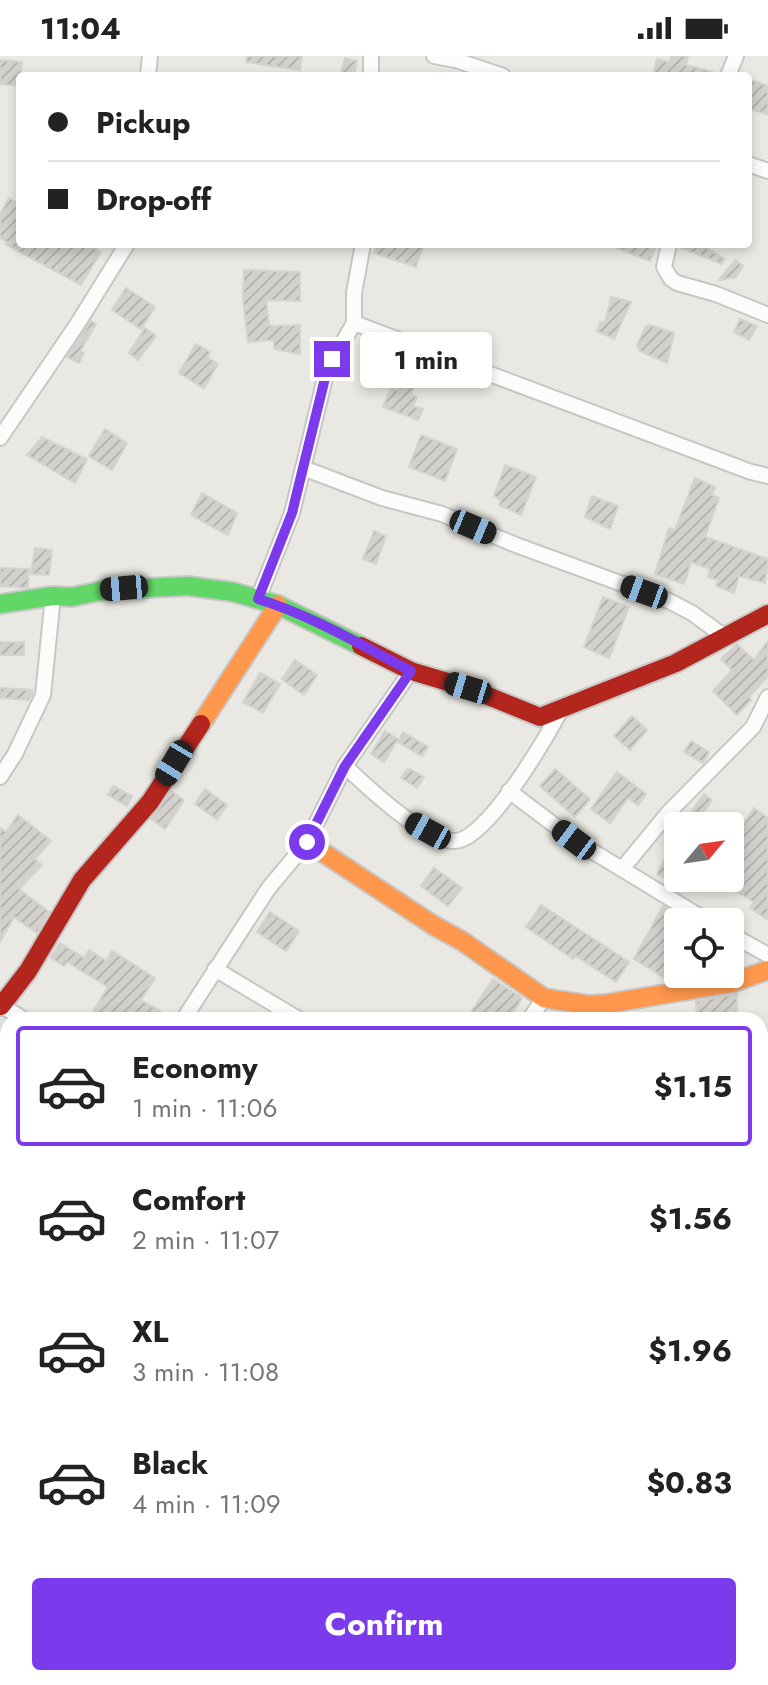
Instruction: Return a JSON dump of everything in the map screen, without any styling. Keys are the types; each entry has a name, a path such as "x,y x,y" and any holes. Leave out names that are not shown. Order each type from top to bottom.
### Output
{"street":[{"path":"434,56 457,58 493,72"},
{"path":"0,438 125,248"},
{"path":"258,599 292,513 327,370 354,323 354,293 362,248"},
{"path":"668,248 664,267 671,279 768,315"},
{"path":"354,323 768,476"},
{"path":"303,468 382,498 442,514 516,545 669,601 725,637"},
{"path":"0,604 53,596 72,597 105,590 188,586 233,592 278,605 411,671 468,688 540,717 676,663 768,614"},
{"path":"0,777 15,754 43,695 53,596"},
{"path":"1,1005 28,971 82,880 150,802 278,605"},
{"path":"188,1012 268,889 307,842 345,766 411,671"},
{"path":"622,869 669,812 753,727 768,697"},
{"path":"345,766 411,822 445,841 459,842 473,835 509,791 539,751 561,710"},
{"path":"509,791 574,840 686,908"},
{"path":"307,842 462,941 544,998 589,1005 605,1004 731,983 768,970"},
{"path":"744,942 768,955"},
{"path":"215,969 287,1012"},
{"path":"534,1012 544,998"}],"building":[{"path":"247,56 302,56 300,70 246,62"},
{"path":"671,56 688,56 686,65 713,72 654,72 657,59 670,62"},
{"path":"345,58 357,61 355,72 341,72"},
{"path":"0,60 22,62 21,72 16,72 16,86 0,84"},
{"path":"752,80 768,86 768,115 752,109"},
{"path":"9,198 16,202 16,248 94,248 101,252 81,285 5,244 10,244 0,238 0,214"},
{"path":"376,248 423,248 416,267 374,253"},
{"path":"616,248 655,248 650,261"},
{"path":"682,248 707,248 725,259 722,264"},
{"path":"735,260 743,266 736,277 719,280"},
{"path":"244,270 300,272 300,301 266,300 269,326 300,325 300,354 274,349 274,340 248,342 243,299"},
{"path":"126,288 155,307 141,329 112,310"},
{"path":"611,297 631,302 614,339 597,331 600,322 605,323"},
{"path":"740,319 757,326 749,340 734,332"},
{"path":"91,321 96,324 80,351 84,353 79,363 67,357"},
{"path":"646,326 674,333 667,363 640,351 637,345"},
{"path":"145,328 156,336 138,360 129,353"},
{"path":"196,344 210,352 207,357 218,364 204,388 179,373"},
{"path":"411,378 415,385 411,395 417,397 413,406 423,409 418,420 383,407 391,388 398,390 403,380"},
{"path":"105,429 127,443 112,470 89,456"},
{"path":"421,435 457,449 445,481 409,467"},
{"path":"42,437 87,459 75,483 27,455"},
{"path":"505,465 536,477 521,515 499,505 501,500 494,496"},
{"path":"695,478 715,487 712,495 719,498 705,537 768,559 765,583 739,576 734,593 716,586 718,580 708,577 710,569 691,562 684,584 655,574 669,528 675,530"},
{"path":"202,493 237,513 228,535 191,515"},
{"path":"592,496 618,506 610,529 585,517"},
{"path":"374,531 386,536 376,564 363,559"},
{"path":"35,548 52,550 49,575 31,574"},
{"path":"0,568 29,569 28,588 0,586"},
{"path":"603,597 629,607 609,658 584,647"},
{"path":"768,641 768,676 737,715 713,691 732,670 721,659 737,644 754,660"},
{"path":"0,642 24,642 24,655 0,655"},
{"path":"295,660 317,675 304,695 282,679"},
{"path":"260,673 280,684 263,713 243,702"},
{"path":"0,688 32,690 32,695 29,700 0,698"},
{"path":"632,716 647,730 630,750 614,736"},
{"path":"385,731 398,739 384,762 371,754"},
{"path":"403,732 428,747 422,756 398,742"},
{"path":"691,741 709,752 703,763 684,752"},
{"path":"408,768 424,777 417,788 401,778"},
{"path":"555,769 590,799 575,817 540,786"},
{"path":"617,772 646,794 638,805 628,798 610,823 591,809"},
{"path":"113,786 132,796 127,806 108,795"},
{"path":"205,789 227,805 217,819 195,804"},
{"path":"171,791 184,800 165,829 151,819"},
{"path":"704,794 712,800 704,812 691,812"},
{"path":"754,808 768,818 768,920 750,908 754,902 737,892 744,892 744,823"},
{"path":"18,815 51,841 35,859 42,865 19,889 49,912 37,933 14,917 0,942 0,828 6,832"},
{"path":"664,860 664,878 657,874"},
{"path":"434,868 462,888 448,906 421,886"},
{"path":"541,905 629,962 616,982 576,956 573,959 526,927"},
{"path":"663,906 666,908 664,975 634,959"},
{"path":"270,912 299,931 286,951 257,932"},
{"path":"60,943 84,958 89,950 106,961 112,951 155,978 141,1000 162,1012 93,1012 108,987 67,962 64,966 51,958"},
{"path":"493,979 522,998 514,1012 471,1012"},
{"path":"737,994 737,1012 697,1012 696,1001"}],"traffic: fast":[{"path":"0,604 53,596 72,597 105,590 188,586 233,592 278,605 361,646"}],"traffic: slow":[{"path":"201,724 278,605"},
{"path":"307,842 462,941 544,998 589,1005 605,1004 731,983 768,970"}],"traffic: jam":[{"path":"361,646 411,671 468,688 540,717 676,663 768,614"},
{"path":"1,1006 28,971 82,880 150,802 201,724"}],"route":[{"path":"307,842 345,766 411,671 278,605 258,599 292,513 332,359"}]}
